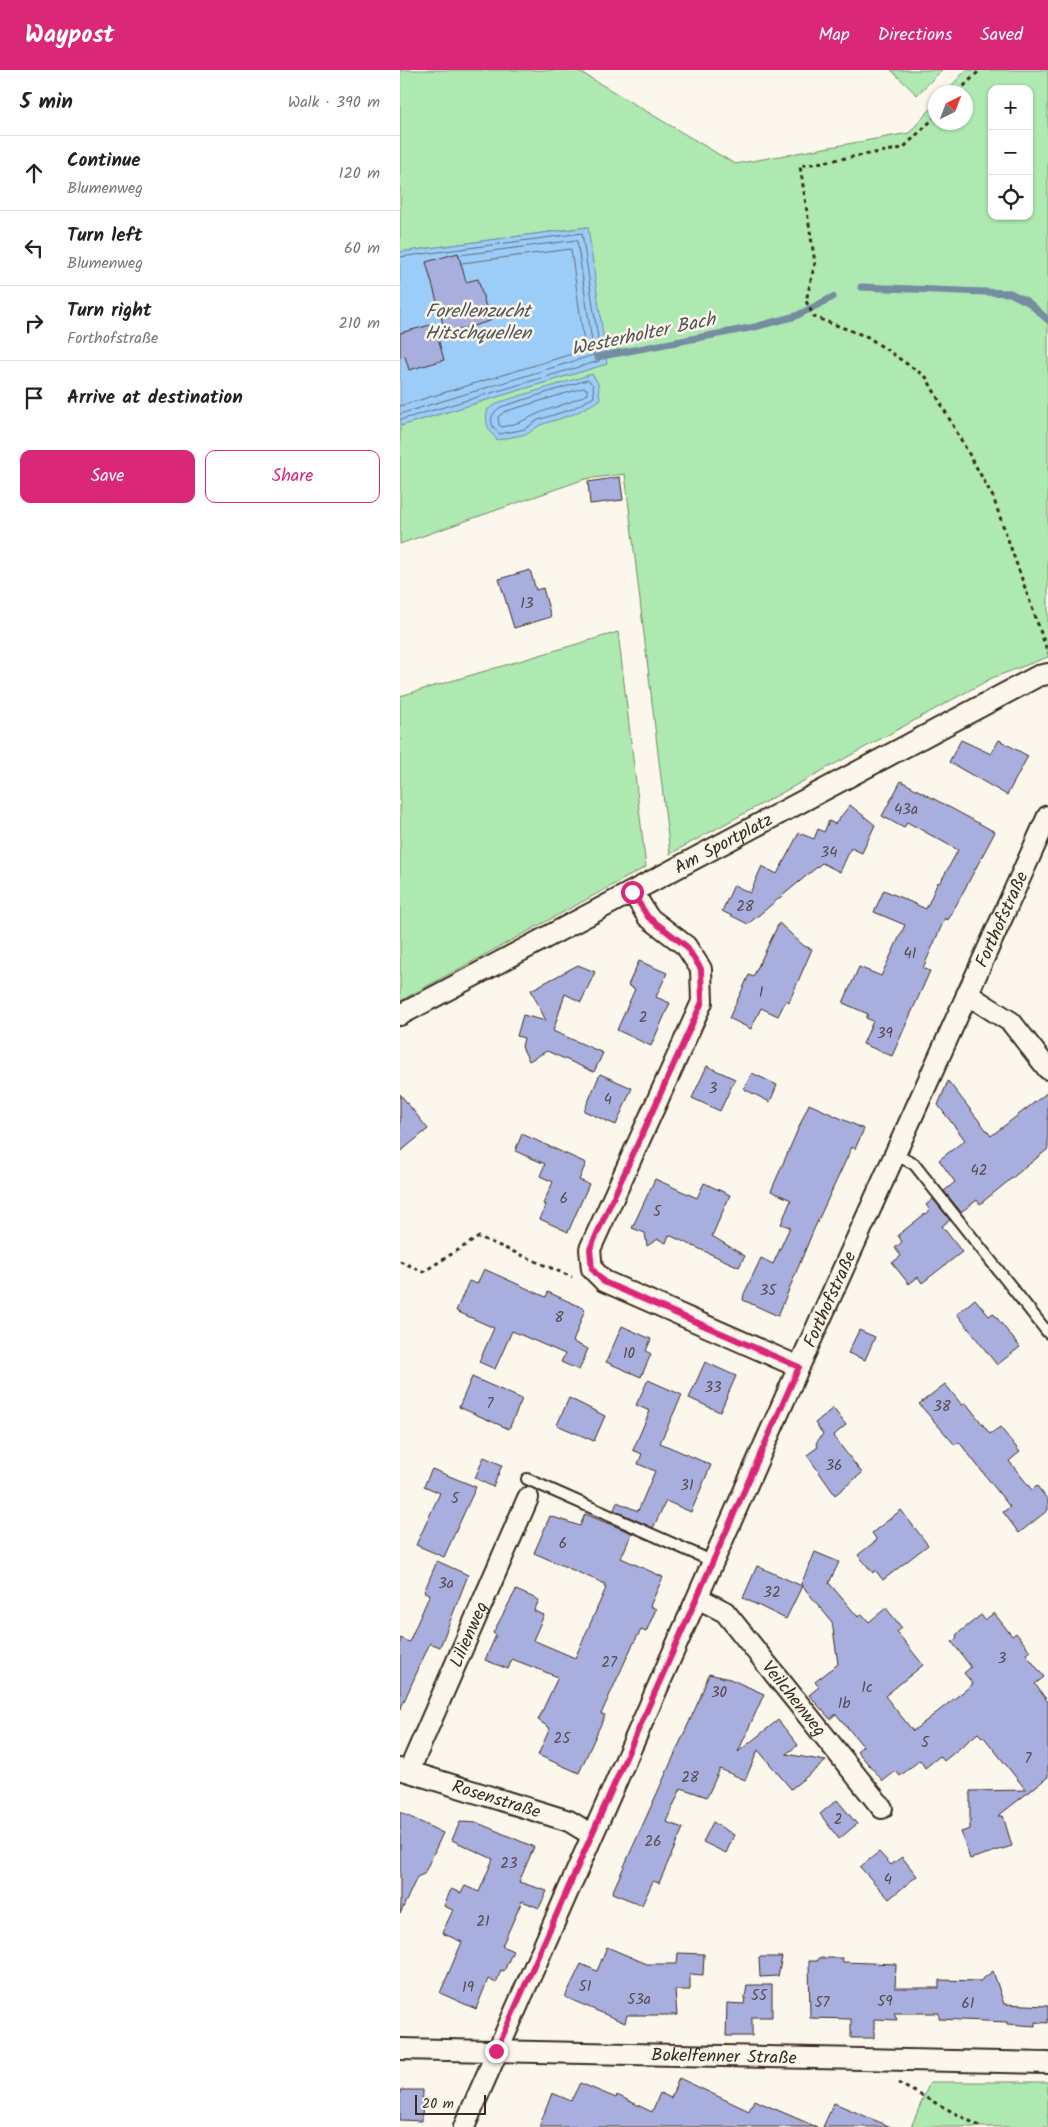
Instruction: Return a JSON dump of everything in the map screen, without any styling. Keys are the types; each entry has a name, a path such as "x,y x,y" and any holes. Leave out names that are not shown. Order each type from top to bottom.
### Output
{"street":[{"name":"Am Sportplatz","path":"400,1015 1038,676 1048,674"},
{"name":"Forthofstraße","path":"464,2127 799,1367 1048,816"},
{"path":"632,892 648,917 686,946 701,969 702,1002 590,1249 592,1269 604,1282 799,1367"},
{"path":"967,994 1012,1022 1048,1069"},
{"name":"Lilienweg","path":"404,1770 527,1489"},
{"name":"Veilchenweg","path":"698,1598 726,1612 882,1808"},
{"name":"Rosenstraße","path":"404,1770 569,1821 592,1835"},
{"name":"Bokelfenner Straße","path":"400,2049 1048,2063"}],"lane":[{"path":"896,1155 914,1164 1048,1333"},
{"path":"527,1489 714,1562"}],"path":[{"path":"965,85 980,70"},
{"path":"928,124 903,148 800,166 815,263 806,301 814,317 868,337 926,377 993,496 1048,654"},
{"path":"400,1261 423,1272 479,1237 573,1278 592,1269"},
{"path":"889,2078 982,2127"}],"green space":[{"path":"400,70 577,70 735,164 909,133 928,112 928,130 973,130 973,85 952,85 966,70 1048,70 1048,657 992,678 670,854 625,474 585,479 400,544 400,426 606,364 587,227 400,252"},
{"path":"891,70 942,70 917,95"},
{"path":"618,632 646,867 400,1001 400,696"},
{"path":"930,2082 1048,2082 1048,2127 911,2127"}],"water":[{"name":"Forellenzucht Hitschquellen","path":"588,227 607,364 400,426 400,252"},
{"path":"592,374 598,383 600,400 574,414 540,425 527,434 497,440 491,433 486,418 488,409 500,402"}],"building":[{"path":"458,253 466,282 478,279 490,321 446,334 426,262"},
{"path":"434,324 444,360 409,370 405,356 400,357 400,333"},
{"path":"620,477 623,500 590,504 588,482"},
{"path":"530,570 536,590 543,588 551,617 514,628 499,579"},
{"path":"961,740 991,754 999,740 1028,756 1007,795 949,762"},
{"path":"901,781 995,832 948,920 945,918 923,968 930,971 892,1056 863,1044 873,1021 866,1018 868,1014 843,1003 859,967 881,976 905,925 874,912 884,890 926,909 938,882 940,883 958,850 907,822 904,828 882,816"},
{"path":"850,805 875,825 862,853 851,848 840,872 822,863 748,924 722,911 734,885 750,893 762,866 777,874 799,833 814,839 818,829 824,832 829,821 835,824"},
{"path":"779,923 804,946 812,949 789,1002 786,1000 778,1016 761,1008 751,1029 729,1018 749,975 753,977"},
{"path":"639,961 667,973 656,997 670,1003 651,1046 617,1030 635,989 628,985"},
{"path":"578,965 595,972 581,1002 565,994 553,1031 603,1053 594,1072 547,1051 529,1061 522,1047 524,1038 517,1036 523,1015 546,1021 531,990"},
{"path":"707,1066 735,1079 720,1111 692,1098"},
{"path":"752,1073 777,1085 770,1102 744,1089"},
{"path":"600,1074 632,1088 616,1125 584,1111"},
{"path":"948,1081 991,1136 1048,1092 1048,1149 980,1204 977,1200 961,1212 944,1191 955,1182 939,1160 965,1140 938,1105"},
{"path":"400,1094 428,1129 400,1152"},
{"path":"809,1104 864,1129 855,1149 852,1147 814,1229 778,1316 743,1300 761,1258 773,1264 790,1227 781,1224 791,1200 771,1191"},
{"path":"522,1134 586,1163 579,1180 589,1184 568,1232 540,1219 546,1205 543,1204 553,1182 540,1176 545,1164 515,1151"},
{"path":"655,1179 697,1198 704,1183 730,1195 712,1236 745,1256 739,1267 669,1235 666,1243 658,1239 647,1246 645,1233 632,1228"},
{"path":"933,1199 950,1220 942,1226 962,1252 922,1283 918,1277 909,1284 892,1263 901,1256 895,1248 902,1242 898,1235 930,1210 926,1205"},
{"path":"484,1269 546,1297 548,1292 585,1309 573,1342 588,1349 579,1370 561,1362 565,1354 512,1331 495,1369 479,1362 494,1328 456,1311 469,1281 477,1284"},
{"path":"975,1299 989,1316 993,1313 1020,1347 997,1365 957,1314"},
{"path":"622,1326 651,1339 646,1351 651,1354 641,1377 606,1362"},
{"path":"859,1330 875,1337 865,1360 848,1353"},
{"path":"705,1362 736,1376 720,1412 689,1398"},
{"path":"472,1377 522,1399 509,1429 459,1407"},
{"path":"648,1380 682,1395 660,1443 711,1465 691,1512 666,1501 653,1528 614,1510 617,1502 638,1511 655,1471 638,1464 642,1454 633,1450 650,1411 636,1405"},
{"path":"945,1384 962,1405 966,1403 990,1434 1000,1427 1020,1452 1009,1461 1032,1490 1037,1486 1048,1500 1048,1510 1019,1533 1003,1512 1010,1507 959,1442 955,1445 919,1404"},
{"path":"569,1398 605,1416 594,1441 557,1425"},
{"path":"833,1408 846,1425 833,1436 862,1473 835,1495 807,1455 818,1447 816,1443 823,1434 815,1423"},
{"path":"484,1457 502,1465 493,1487 475,1478"},
{"path":"432,1469 476,1487 444,1557 416,1545 440,1493 424,1486"},
{"path":"901,1510 928,1545 883,1580 875,1570 873,1573 858,1555 877,1540 872,1533"},
{"path":"585,1514 632,1533 621,1558 663,1577 650,1606 656,1609 646,1632 641,1630 632,1646 601,1714 605,1715 579,1773 538,1755 550,1728 538,1720 558,1677 512,1659 508,1669 485,1660 496,1635 493,1633 516,1590 539,1600 534,1611 544,1615 533,1640 575,1658 606,1588 604,1587 605,1584 534,1553 550,1516 580,1526"},
{"path":"815,1552 839,1562 829,1583 858,1617 862,1614 869,1622 886,1608 902,1628 897,1632 923,1665 885,1696 913,1731 973,1684 964,1673 971,1667 952,1642 957,1637 956,1635 981,1615 985,1620 994,1613 1012,1636 1016,1633 1030,1651 1026,1654 1044,1677 1035,1684 1048,1702 1048,1777 998,1816 1003,1816 1012,1846 970,1859 961,1832 970,1829 970,1791 1026,1790 983,1736 978,1733 944,1761 940,1756 925,1768 920,1760 900,1776 896,1771 883,1781 857,1751 863,1746 836,1714 830,1719 809,1695 819,1687 815,1682 838,1664 832,1622 801,1584"},
{"path":"437,1561 468,1575 440,1647 430,1643 400,1710 400,1638 409,1642 430,1594 424,1592"},
{"path":"757,1566 802,1586 786,1619 743,1598"},
{"path":"709,1674 730,1679 764,1694 738,1752 778,1720 798,1745 786,1754 826,1761 791,1789 758,1750 745,1780 720,1769 707,1797 681,1788 666,1822 683,1828 659,1883 653,1881 642,1905 612,1893"},
{"path":"837,1800 857,1824 839,1839 820,1814"},
{"path":"400,1812 443,1833 424,1874 417,1877 400,1914"},
{"path":"460,1822 478,1823 534,1847 519,1882 547,1891 539,1908 522,1901 502,1946 513,1951 504,1971 501,1970 496,1983 488,1979 476,2009 440,1993 462,1942 442,1933 453,1910 444,1906 451,1889 461,1893 465,1886 479,1892 493,1859 452,1840"},
{"path":"713,1822 734,1835 726,1853 703,1842"},
{"path":"879,1852 891,1865 902,1857 917,1876 889,1899 860,1867"},
{"path":"607,1947 647,1964 677,1964 678,1953 704,1954 703,1975 690,1974 690,1990 675,1990 677,2015 627,2015 625,2023 565,1997 581,1964 597,1971"},
{"path":"759,1957 782,1957 778,1976 760,1977"},
{"path":"818,1958 842,1958 843,1962 896,1964 895,1988 939,1988 939,1980 980,1981 993,1971 1004,2004 1048,2006 1048,2023 1035,2022 1035,2026 1007,2024 1007,2022 939,2019 939,2013 894,2013 897,2020 874,2019 874,2038 851,2038 851,2019 810,2018 809,1961 818,1961"},
{"path":"747,1985 772,1985 772,2017 752,2017 752,2036 726,2036 727,2003 744,2004"},
{"path":"679,2078 749,2111 754,2100 817,2127 539,2127 552,2093 571,2101 580,2083 616,2098 617,2095 652,2112 660,2093 671,2098"},
{"path":"400,2090 423,2090 422,2121 400,2120"},
{"path":"834,2103 891,2127 823,2127"}],"waterway":[{"name":"Westerholter Bach","path":"861,287 1010,293 1028,302 1048,320"},
{"name":"Westerholter Bach","path":"597,357 755,327 796,316 833,297"}],"route":[{"path":"496,2051 799,1367 604,1282 592,1269 590,1249 702,1002 701,969 686,946 648,917 632,892"}]}
